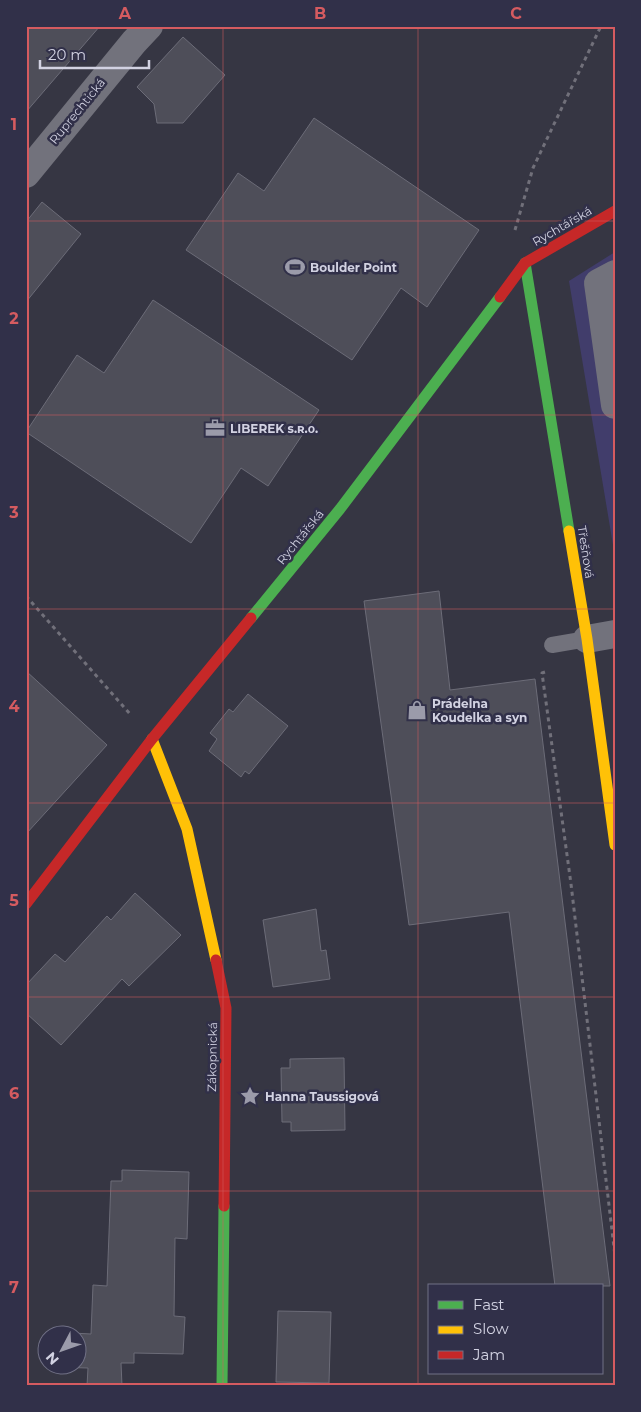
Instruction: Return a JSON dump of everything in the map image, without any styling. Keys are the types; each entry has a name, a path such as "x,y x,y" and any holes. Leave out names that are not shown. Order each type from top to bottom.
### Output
{"street":[{"name":"Ruprechtická","path":"26,174 149,26"},
{"name":"Rychtářská","path":"26,904 152,740 340,510 525,263 615,212"},
{"name":"Třešňová","path":"525,263 587,639 615,845"},
{"path":"615,274 598,283 615,405"},
{"path":"587,639 615,634"},
{"name":"Zákopnická","path":"152,740 187,828 226,1008 222,1386"}],"lane":[{"path":"556,644 587,639"}],"path":[{"path":"512,239 533,168 601,26"},
{"path":"26,596 152,740"},
{"path":"556,644 561,669 542,673 571,884 615,1256"}],"shaded area":[{"path":"615,252 615,557 569,281"}],"building":[{"path":"26,26 100,26 26,112"},
{"path":"183,37 225,75 183,123 157,123 154,104 137,87"},
{"path":"314,118 479,230 427,307 401,288 352,360 186,250 238,173 264,191"},
{"path":"42,202 81,234 26,302 26,222"},
{"path":"153,300 319,410 268,486 241,468 191,543 26,432 77,355 104,373"},
{"path":"439,591 450,690 535,679 610,1286 604,1286 604,1284 555,1284 509,912 409,925 364,601"},
{"path":"26,671 107,745 26,834"},
{"path":"248,694 288,726 249,774 245,771 241,777 209,751 217,739 210,733 229,709 233,712"},
{"path":"135,893 181,935 129,986 122,979 61,1045 26,1013 26,985 55,954 65,962 107,916 111,920"},
{"path":"316,909 321,951 326,950 330,979 273,987 263,920"},
{"path":"344,1058 345,1130 291,1131 291,1122 282,1122 281,1068 290,1068 290,1059"},
{"path":"122,1170 189,1172 187,1239 175,1238 174,1316 185,1317 183,1354 134,1353 134,1363 121,1363 122,1386 87,1386 88,1334 91,1334 93,1285 107,1286 111,1181 122,1181"},
{"path":"278,1311 331,1312 329,1383 276,1382"}],"traffic: fast":[{"path":"525,263 569,531"},
{"path":"251,618 340,509 500,297"},
{"path":"222,1386 224,1206"}],"traffic: slow":[{"path":"569,531 587,639 615,845"},
{"path":"152,739 187,829 216,960"}],"traffic: jam":[{"path":"500,297 525,263 615,211"},
{"path":"26,904 152,739 251,618"},
{"path":"216,960 226,1008 224,1206"}],"place":[{"name":"Boulder Point","path":"295,267"},
{"name":"LIBEREK s.ʀ.ᴏ.","path":"215,428"},
{"name":"Prádelna Koudelka a syn","path":"417,710"},
{"name":"Hanna Taussigová","path":"250,1096"}]}
